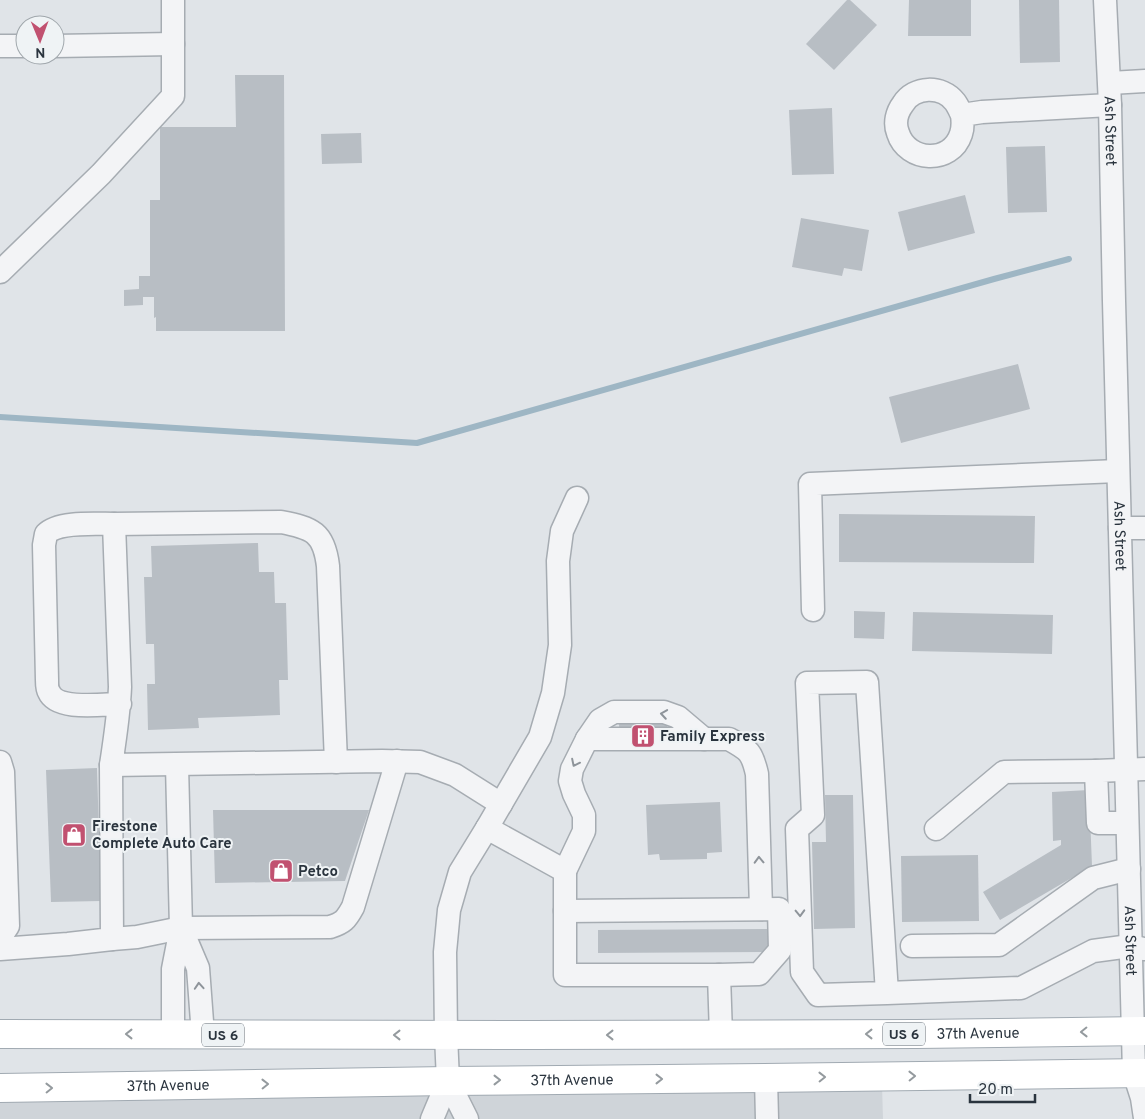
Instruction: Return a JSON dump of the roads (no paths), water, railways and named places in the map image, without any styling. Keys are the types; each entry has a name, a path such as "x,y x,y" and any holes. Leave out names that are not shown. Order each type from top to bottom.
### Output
{"main road":[{"name":"37th Avenue","path":"0,1034 721,1035 1139,1031"},
{"name":"37th Avenue","path":"0,1088 1139,1073"}],"street":[{"path":"0,272 101,174 173,96 173,0"},
{"name":"Ash Street","path":"1106,0 1110,83 1120,528 1136,769 1127,822 1128,869 1138,948 1139,1073 1145,1118"},
{"path":"65,46 173,44"},
{"path":"0,46 15,46"},
{"path":"1110,83 1145,81"},
{"path":"962,115 982,112 1110,105"},
{"path":"813,610 810,484 1118,471"},
{"path":"467,1119 448,1081 445,952 449,910 460,872 540,737 553,693 560,645 558,561 562,531 577,498"},
{"path":"120,704 69,705 59,702 49,692 47,680 44,551 46,534 59,526 114,524 281,522 301,526 320,538 324,546 328,566 336,762"},
{"path":"112,939 110,765 120,704 114,524"},
{"path":"1120,528 1145,528"},
{"path":"887,993 867,682 807,683 813,814 797,829 802,972 818,995 887,993 1020,988 1093,951 1138,948"},
{"path":"565,910 779,909 780,950 759,974 719,976 565,975 565,910 565,871 584,831 584,815 570,781 572,768 588,739 729,738 746,748 753,759 757,774 761,909"},
{"path":"0,949 137,937 181,928 330,927 341,924 354,907 397,761"},
{"path":"0,762 3,772 8,926 0,938"},
{"path":"110,765 420,762 455,775 501,804"},
{"path":"173,1034 173,969 181,928 177,764"},
{"path":"936,830 1004,772 1136,769"},
{"path":"1096,771 1098,823 1127,822"},
{"path":"487,828 565,871"},
{"path":"912,946 999,945 1093,878 1128,869"},
{"path":"181,928 198,968 203,1035"},
{"path":"719,976 721,1035"},
{"path":"766,1078 767,1119"},
{"path":"432,1119 448,1081"}],"waterway":[{"path":"0,417 417,443 1069,259"}],"place":[{"name":"Family Express","path":"643,736"},
{"name":"Firestone Complete Auto Care","path":"74,835"},
{"name":"Petco","path":"281,871"}]}
